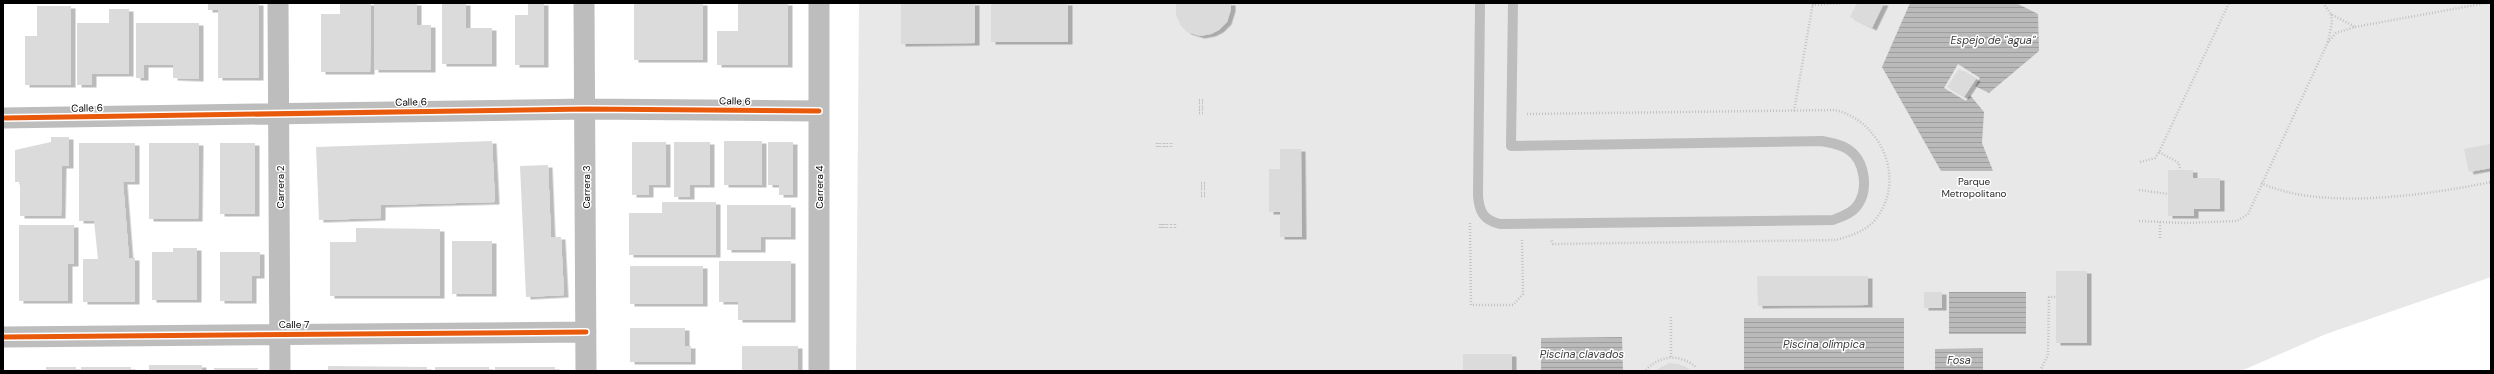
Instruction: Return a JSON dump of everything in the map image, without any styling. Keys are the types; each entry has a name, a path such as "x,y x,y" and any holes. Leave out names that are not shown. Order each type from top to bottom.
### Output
{"street":[{"name":"Carrera 2","path":"278,3 280,113 280,371"},
{"name":"Carrera 3","path":"584,3 586,109 586,371"},
{"name":"Carrera 4","path":"819,3 819,371"},
{"name":"Calle 6","path":"3,118 586,109 818,111"},
{"name":"Calle 7","path":"3,337 280,333 586,332"}],"lane":[{"path":"1480,3 1478,196 1479,208 1483,217 1490,222 1500,224 1833,220 1847,214 1857,206 1862,196 1864,184 1862,170 1857,158 1849,150 1822,141 1511,146 1513,3"}],"path":[{"path":"1794,111 1813,4 1842,3"},
{"path":"2140,162 2155,158 2159,152 2229,3"},
{"path":"2323,3 2331,14 2355,27"},
{"path":"2328,42 2336,33 2355,27 2486,3"},
{"path":"2139,221 2237,221 2248,214 2261,183 2328,42 2332,22 2331,14"},
{"path":"1199,107 1205,107"},
{"path":"1199,107 1205,107"},
{"path":"1199,107 1205,107"},
{"path":"1524,114 1835,110 1844,112 1867,126 1883,149 1889,172 1885,200 1873,221 1854,235 1836,240 1553,244 1552,239 1547,235"},
{"path":"1165,143 1165,149"},
{"path":"1165,143 1165,149"},
{"path":"1165,143 1165,149"},
{"path":"2159,152 2179,163 2180,170"},
{"path":"2261,183 2283,192 2347,198 2389,197 2441,192 2491,182"},
{"path":"1201,189 1207,189"},
{"path":"1201,189 1207,189"},
{"path":"1201,189 1207,189"},
{"path":"2139,190 2168,194"},
{"path":"1470,221 1471,305 1513,305 1523,294 1522,244 1526,235"},
{"path":"2160,221 2160,239"},
{"path":"1168,224 1168,230 1168,224"},
{"path":"2040,371 2048,355 2050,297 2056,297"},
{"path":"1670,317 1671,358"},
{"path":"1646,370 1662,359 1671,358 1688,361 1697,368"}],"green space":[{"name":"Parque Metropolitano","path":"859,3 2491,3 2491,277 2326,334 2241,371 856,371"}],"water":[{"name":"Espejo de \"agua\"","path":"1910,3 2016,3 2038,14 2039,51 1989,93 1975,86 1980,78 1958,64 1944,88 1966,101 1970,95 1984,112 1982,143 1993,171 1941,171 1882,67"},
{"path":"1949,292 2026,292 2026,334 1949,334"},
{"name":"Piscina olímpica","path":"1744,318 1904,318 1904,371 1744,371"},
{"name":"Piscina clavados","path":"1622,337 1623,371 1541,371 1541,338"},
{"name":"Fosa","path":"1983,348 1983,371 1935,371 1935,349"}],"building":[{"path":"208,3 259,3 259,78 218,78 218,10 208,10"},
{"path":"340,3 371,3 370,72 321,72 321,14 340,14"},
{"path":"374,3 417,3 417,25 431,25 431,70 374,70"},
{"path":"442,3 466,3 466,28 492,28 492,64 442,64"},
{"path":"528,3 544,3 544,65 515,65 515,15 528,15"},
{"path":"634,3 703,3 703,60 634,60"},
{"path":"738,3 788,3 788,65 717,65 717,31 738,31"},
{"path":"901,3 975,3 975,43 901,44"},
{"path":"991,3 1068,3 1068,42 991,42"},
{"path":"1176,3 1231,3 1231,9 1227,22 1219,30 1211,34 1200,36 1187,32 1181,26 1176,15"},
{"path":"1857,3 1884,3 1872,28 1850,17"},
{"path":"37,6 71,6 71,85 25,85 25,36 37,36"},
{"path":"109,9 129,9 129,74 92,74 92,85 77,85 77,23 109,23"},
{"path":"136,23 199,23 199,79 173,78 173,65 144,65 144,78 136,78"},
{"path":"1959,69 1976,79 1964,97 1947,87"},
{"path":"51,137 69,137 69,166 62,166 61,216 20,216 20,182 15,182 15,150 51,142"},
{"path":"492,141 495,202 381,205 381,218 319,220 316,147"},
{"path":"724,141 762,141 762,185 724,185"},
{"path":"632,142 666,142 666,185 649,185 649,195 632,195"},
{"path":"674,142 710,142 710,185 690,185 690,197 674,197"},
{"path":"768,142 793,142 793,195 779,195 779,185 768,185"},
{"path":"79,143 135,143 135,182 123,182 129,258 135,258 135,302 83,302 83,259 98,259 94,221 79,221"},
{"path":"149,143 199,143 198,219 149,219"},
{"path":"220,143 255,143 255,214 220,214"},
{"path":"2490,144 2491,168 2469,172 2464,149"},
{"path":"1280,149 1301,149 1302,237 1280,237 1280,212 1269,212 1269,169 1280,169"},
{"path":"548,165 551,237 561,237 564,295 526,297 520,166"},
{"path":"2168,170 2193,170 2193,178 2220,178 2220,209 2194,209 2194,216 2168,216"},
{"path":"662,202 716,202 716,255 629,255 629,213 662,213"},
{"path":"727,205 791,205 791,237 761,237 761,250 727,250"},
{"path":"19,225 74,225 74,264 68,264 68,301 19,301"},
{"path":"356,228 440,229 440,296 330,296 330,242 356,242"},
{"path":"452,241 492,241 492,294 452,294"},
{"path":"173,248 197,248 197,300 152,300 152,252 173,252"},
{"path":"220,252 260,252 260,276 252,276 252,301 220,301"},
{"path":"719,261 791,261 791,320 738,320 738,302 719,302"},
{"path":"630,266 703,266 703,304 630,304"},
{"path":"2056,271 2087,271 2087,343 2056,343"},
{"path":"1757,276 1868,276 1868,305 1758,306"},
{"path":"1924,292 1942,292 1942,308 1924,308"},
{"path":"630,328 685,328 685,346 691,346 691,362 630,362"},
{"path":"742,346 798,346 798,371 742,371"},
{"path":"1463,354 1512,354 1512,371 1463,371"},
{"path":"1669,363 1679,364 1690,371 1654,371"},
{"path":"149,365 202,365 202,371 149,371"},
{"path":"328,366 427,367 427,371 328,371"},
{"path":"46,367 76,367 76,371 46,371"},
{"path":"81,367 131,367 131,371 81,371"},
{"path":"435,367 489,367 489,371 435,371"},
{"path":"495,367 555,367 555,371 495,371"},
{"path":"214,368 258,368 258,371 214,371"}],"cycle path":[{"path":"3,118 586,109 819,111"},
{"path":"3,337 586,332"}]}
